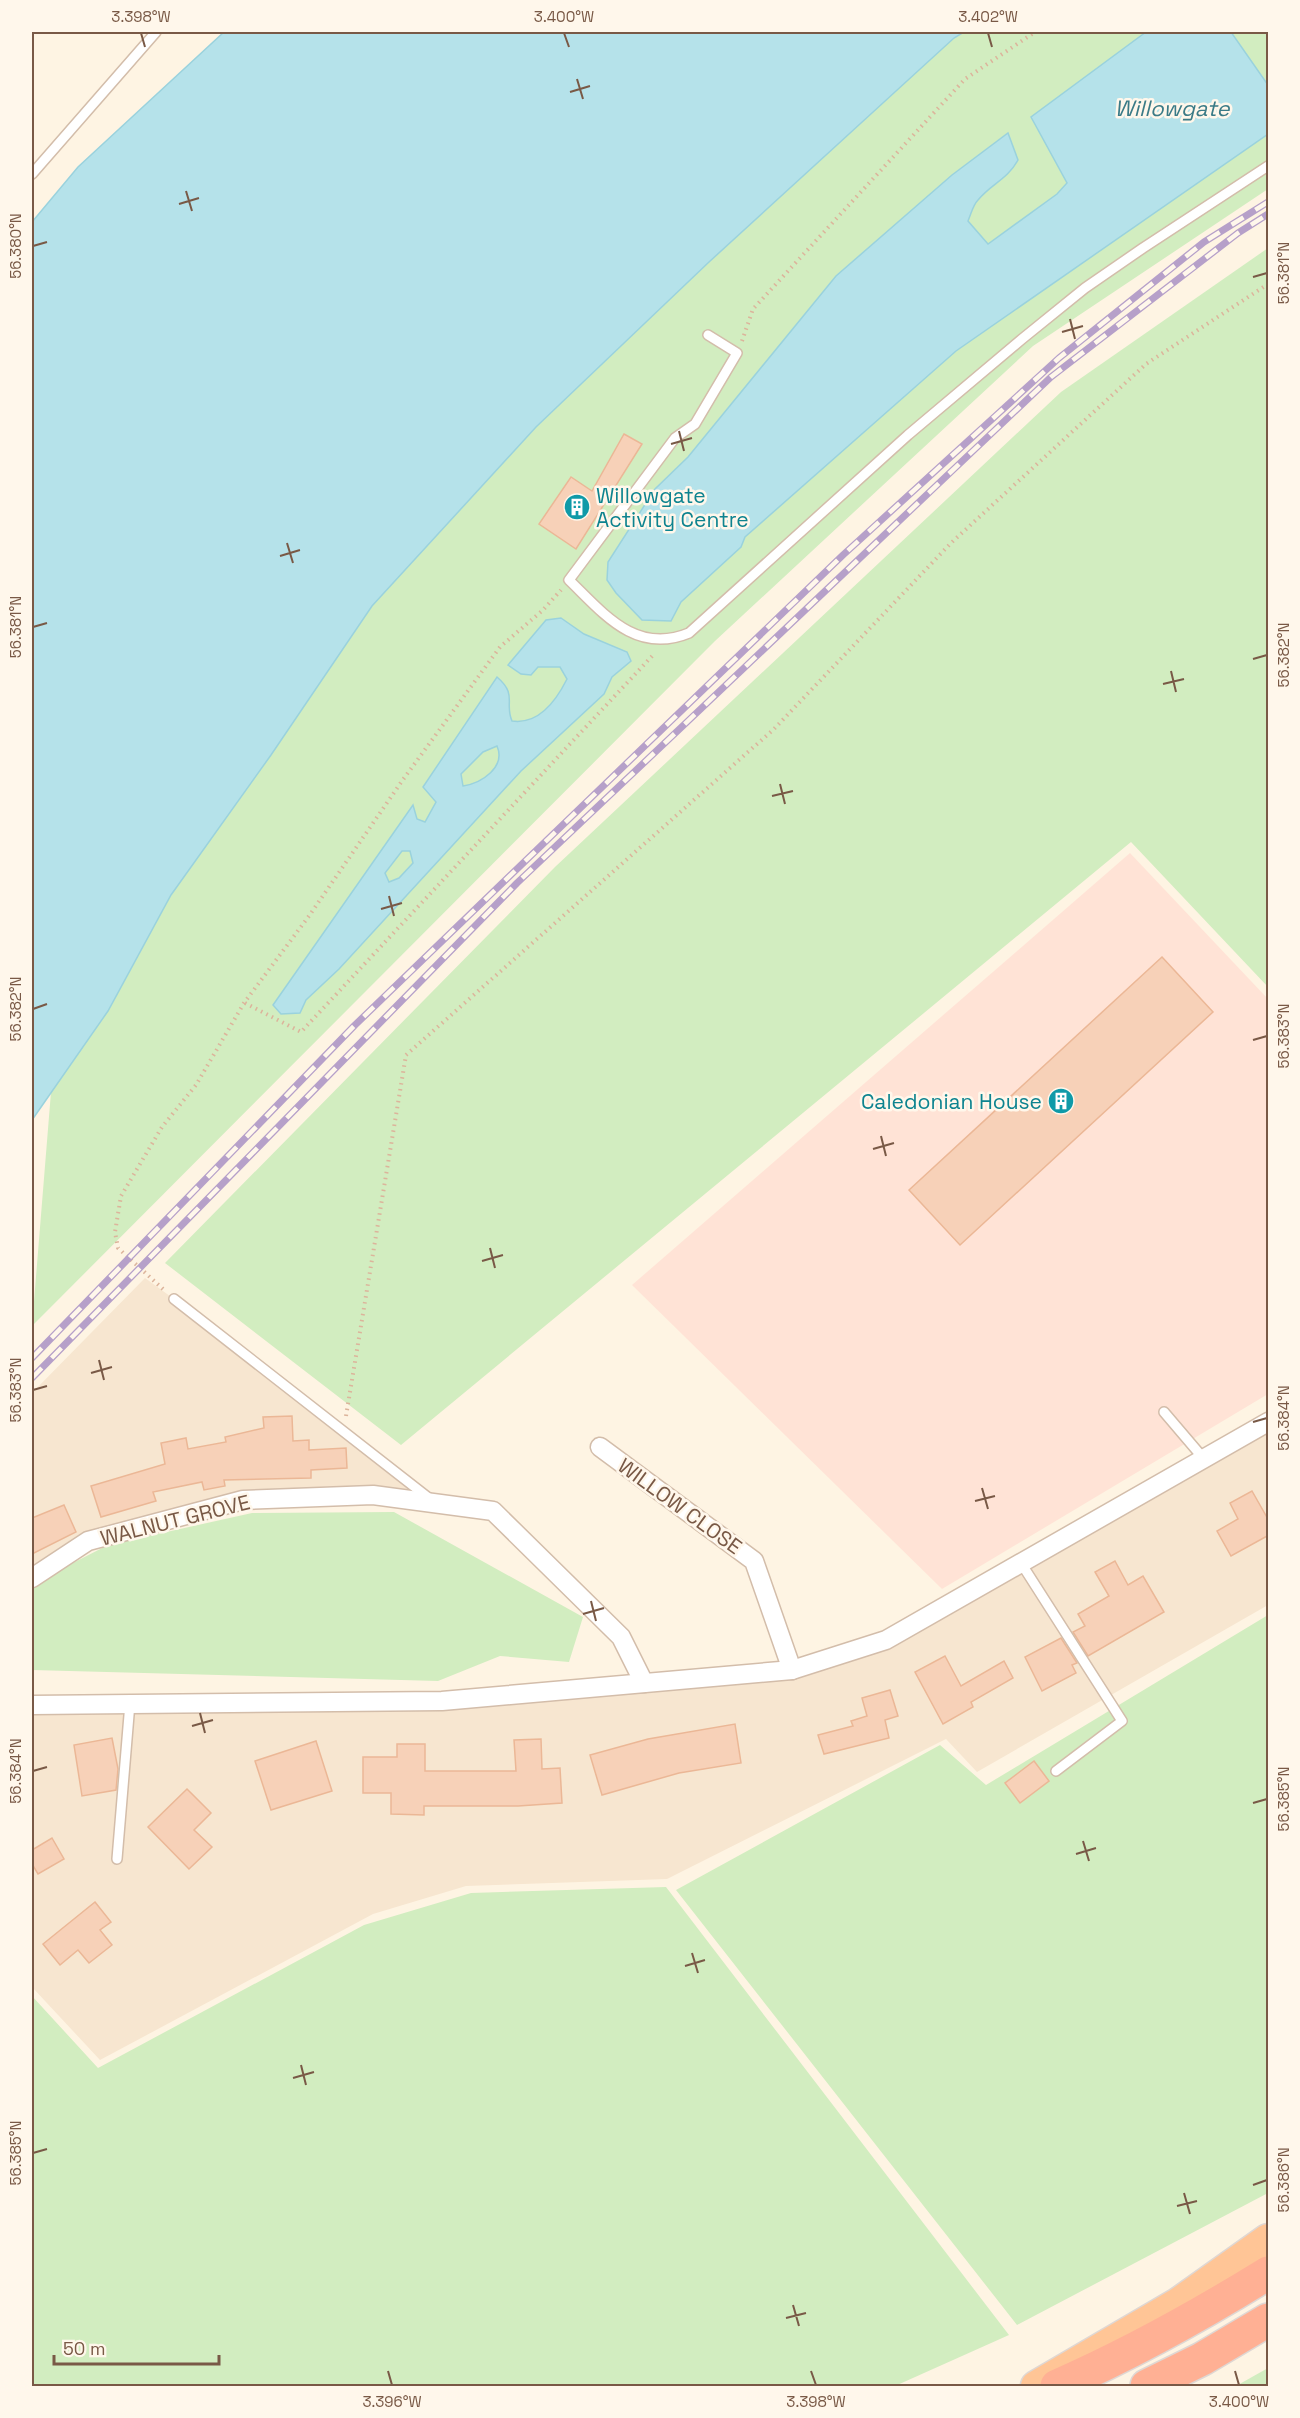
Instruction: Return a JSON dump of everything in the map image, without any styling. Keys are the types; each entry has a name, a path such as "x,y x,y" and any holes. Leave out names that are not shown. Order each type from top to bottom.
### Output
{"highway":[{"path":"1036,2386 1178,2303 1269,2239"},
{"path":"1057,2386 1102,2367 1201,2314 1269,2273"},
{"path":"1147,2386 1202,2359 1269,2320"},
{"path":"1161,2386 1233,2357 1269,2339"}],"street":[{"path":"32,1705 442,1701 792,1670 886,1640 1269,1422"},
{"name":"WILLOW CLOSE","path":"600,1447 754,1561 792,1670"},
{"name":"WALNUT GROVE","path":"32,1578 88,1541 243,1500 373,1495 492,1511 621,1637 644,1683"}],"lane":[{"path":"32,174 156,32"},
{"path":"708,335 737,353 695,424 675,438 569,580 616,625 647,638 672,640 689,633 908,435 1085,288 1269,166"},
{"path":"174,1299 435,1503"},
{"path":"1164,1412 1204,1459"},
{"path":"1021,1563 1122,1721 1056,1770"},
{"path":"117,1859 130,1703"}],"path":[{"path":"737,353 753,309 965,79 1035,32"},
{"path":"343,1431 406,1054 774,729 951,543 1146,364 1269,284"},
{"path":"174,1299 118,1248 115,1232 121,1196 162,1127 196,1085 244,1003 500,647 543,610 569,580"},
{"path":"244,1003 301,1032 666,640"}],"shaded area":[{"path":"1130,853 1268,999 1268,1394 942,1589 632,1285"},
{"path":"145,1278 435,1503 243,1500 89,1541 32,1578 32,1393"},
{"path":"1268,1422 1268,1605 977,1772 946,1739 667,1879 466,1886 373,1914 100,2060 32,1987 32,1705 442,1701 792,1670 886,1640"}],"green space":[{"path":"964,32 1268,32 1268,189 1033,346 715,641 32,1326 51,1092 108,1011 171,895 372,606 536,427 709,262 954,38"},
{"path":"1268,248 1268,987 1131,842 401,1445 165,1263 555,867 1061,392"},
{"path":"394,1512 583,1617 569,1662 500,1656 438,1681 32,1670 32,1584 108,1545 252,1513"},
{"path":"1268,1615 1268,2193 1017,2325 676,1890 940,1745 986,1785"},
{"path":"666,1887 1009,2335 895,2386 32,2386 32,1996 98,2068 364,1925 471,1893"},
{"path":"1268,2368 1268,2386 1236,2386"}],"water":[{"path":"224,32 964,32 954,38 709,262 536,427 372,606 271,755 171,895 108,1011 32,1120 32,222 78,167"},
{"name":"Willowgate","path":"1146,32 1231,32 1268,85 1268,134 956,351 745,537 741,547 681,602 671,621 642,620 607,580 608,562 655,489 688,457 836,276 952,175 1008,133 1018,160 1004,177 976,202 968,221 988,244 1057,194 1067,183 1031,117"},
{"path":"561,618 584,634 627,652 631,661 612,677 604,694 521,771 339,969 306,1000 300,1013 281,1014 273,1005 413,805 417,819 425,822 436,802 423,787 497,677 509,694 512,721 522,721 538,715 546,710 558,695 567,679 560,667 538,667 531,675 521,674 508,665 546,620","holes":["497,746 498,761 490,773 478,781 463,786 461,774 483,752","402,851 410,851 413,863 399,878 389,882 385,873"]}],"building":[{"name":"Willowgate Activity Centre","path":"624,434 642,444 576,549 539,524 571,477 592,491"},
{"name":"Caledonian House","path":"1162,957 1213,1012 960,1245 909,1190"},
{"path":"292,1416 293,1441 309,1440 309,1450 346,1448 347,1468 311,1470 311,1478 224,1480 225,1486 204,1490 202,1482 153,1492 156,1501 101,1517 91,1486 165,1464 161,1443 186,1438 188,1449 226,1442 225,1437 264,1428 263,1417"},
{"path":"1252,1491 1269,1521 1269,1535 1231,1556 1217,1531 1238,1519 1230,1503"},
{"path":"64,1505 76,1532 32,1554 32,1518"},
{"path":"1115,1561 1128,1585 1143,1576 1164,1612 1088,1656 1073,1632 1085,1626 1078,1614 1109,1596 1095,1572"},
{"path":"1061,1638 1077,1663 1072,1665 1076,1673 1042,1691 1025,1657"},
{"path":"945,1656 961,1686 1004,1661 1013,1678 971,1702 973,1707 943,1724 915,1672"},
{"path":"890,1690 898,1716 885,1720 889,1738 824,1754 818,1735 853,1726 851,1721 867,1716 862,1698"},
{"path":"735,1724 741,1763 679,1773 602,1795 590,1755 648,1739"},
{"path":"112,1738 118,1769 116,1790 82,1796 74,1745"},
{"path":"541,1739 542,1769 560,1768 562,1803 518,1806 424,1806 424,1815 391,1814 391,1793 363,1793 363,1757 397,1757 397,1744 425,1744 425,1771 516,1771 514,1740"},
{"path":"316,1741 332,1791 271,1810 255,1761"},
{"path":"1034,1761 1049,1781 1020,1803 1005,1783"},
{"path":"187,1789 211,1813 194,1830 212,1847 189,1869 148,1827"},
{"path":"52,1838 64,1859 38,1874 32,1864 32,1850"},
{"path":"95,1902 111,1922 100,1930 112,1945 89,1963 78,1950 60,1965 43,1944"}],"railway":[{"path":"32,1358 355,1025 843,555 1059,358 1204,242 1268,202"},
{"path":"32,1378 517,883 1051,377 1238,233 1268,214"}],"place":[{"name":"Willowgate Activity Centre","path":"577,507"},
{"name":"Caledonian House","path":"1061,1101"}]}
